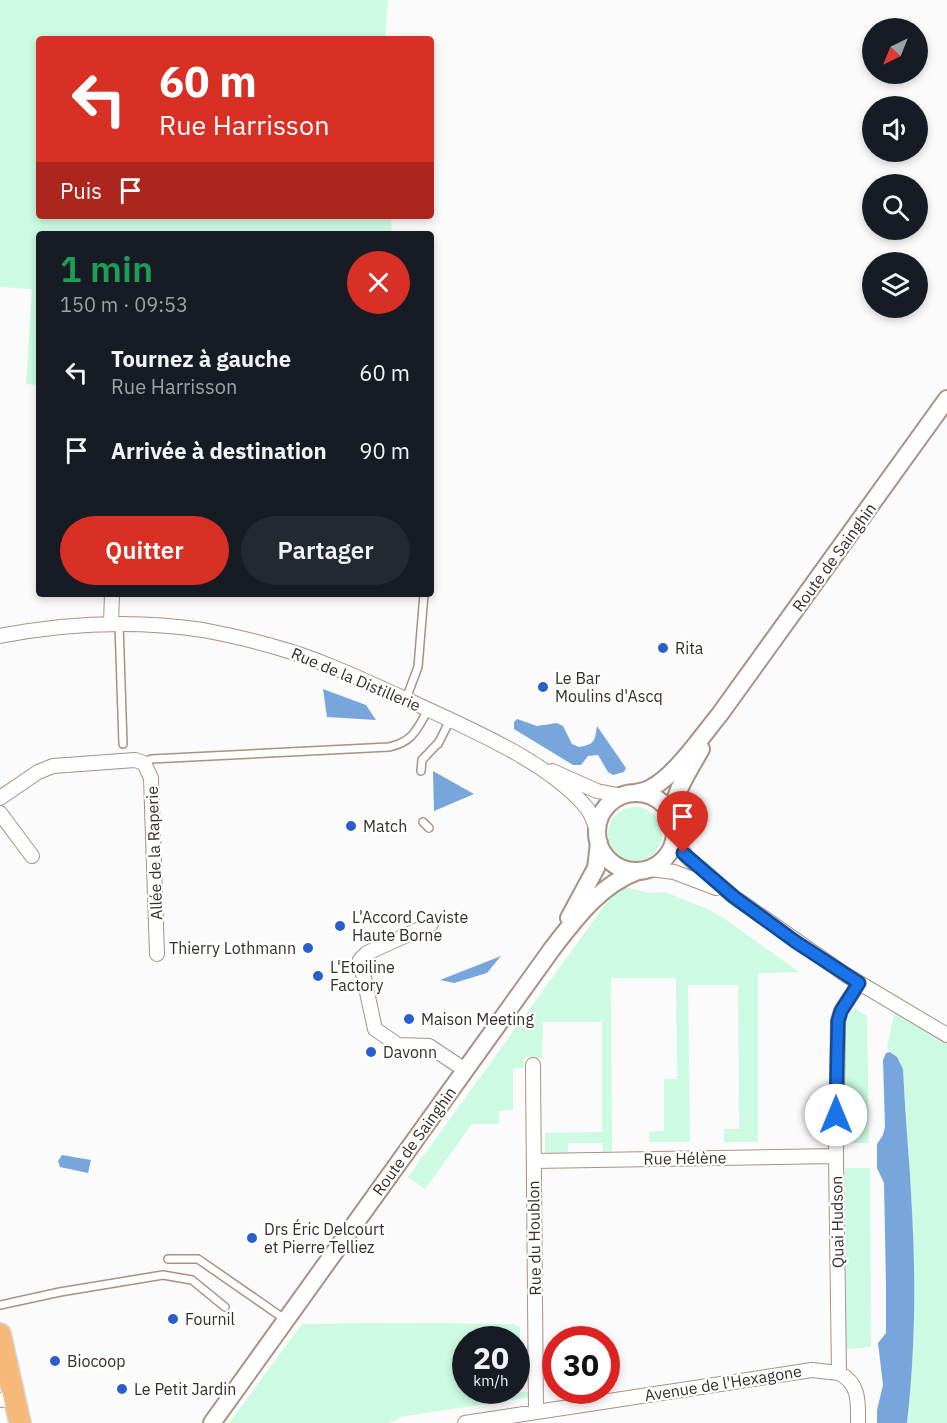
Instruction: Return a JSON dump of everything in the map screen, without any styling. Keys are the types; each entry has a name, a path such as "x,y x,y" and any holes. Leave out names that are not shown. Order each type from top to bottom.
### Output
{"main road":[{"path":"0,1334 8,1399 20,1423"}],"street":[{"name":"Route de Sainghin","path":"629,794 652,788 692,749 720,714 947,399"},
{"path":"112,597 115,624"},
{"name":"Rue de la Distillerie","path":"0,636 44,629 115,624 201,630 264,644 328,664 498,743 524,759 556,781 582,803 590,813 598,837"},
{"name":"Route de Sainghin","path":"674,828 672,813 676,795 720,714"},
{"name":"Rue de la Distillerie","path":"524,759 597,791 629,794"},
{"name":"Allée de la Raperie","path":"0,798 38,772 53,766 135,760 144,763 151,778 157,954"},
{"path":"734,897 674,872 626,870 615,865 603,853 598,837 599,820 605,809 613,801 629,794 646,795 661,803 669,812 680,847 687,857 734,897 859,983 947,1035"},
{"path":"0,813 32,856"},
{"path":"643,870 659,863 667,855 673,845 674,828"},
{"name":"Route de Sainghin","path":"554,946 594,873 599,855 598,837"},
{"name":"Route de Sainghin","path":"212,1423 554,946 600,894 618,879 643,870"},
{"path":"431,924 368,953 360,960 375,1029 398,1045 429,1046 465,1070"},
{"name":"Quai Hudson","path":"839,1373 836,1156 838,1021 841,1011 859,983"},
{"name":"Rue du Houblon","path":"533,1065 536,1412"},
{"name":"Rue Hélène","path":"534,1161 836,1156"},
{"name":"Avenue de l'Hexagone","path":"465,1423 812,1370 839,1373"},
{"path":"839,1373 846,1376 856,1389 858,1423"}],"lane":[{"path":"406,699 418,667 424,597"},
{"path":"115,624 123,744"},
{"path":"144,763 151,759 389,747 406,742 428,710"},
{"path":"422,771 422,760 438,746 450,720"},
{"path":"423,822 429,828"},
{"path":"168,1259 198,1259 286,1320"},
{"path":"0,1305 60,1292 146,1280 164,1275 192,1280 225,1307"}],"green space":[{"path":"0,0 388,0 385,36 36,36 36,219 391,219 392,231 36,231 36,385 26,384 32,289 0,287"},
{"path":"630,807 640,807 650,811 658,819 662,834 658,849 650,857 640,861 630,861 620,857 612,849 608,839 608,829 612,819 620,811"},
{"path":"622,886 649,893 665,892 707,909 722,917 799,972 758,973 758,1142 724,1142 724,1129 739,1129 738,985 688,985 690,1142 649,1142 649,1132 664,1131 664,1079 677,1079 676,978 611,978 612,1151 603,1152 602,1143 568,1143 568,1152 545,1153 545,1133 602,1132 602,1022 543,1022 542,1058 524,1057 524,1068 513,1068 513,1110 499,1111 499,1124 472,1124 425,1189 408,1177 607,902"},
{"path":"898,996 947,1031 947,1423 907,1423 914,1317 911,1193 903,1069 897,1057 887,1048"},
{"path":"855,1008 867,1016 869,1143 845,1143 845,1027 847,1017"},
{"path":"845,1168 870,1168 871,1347 846,1349"},
{"path":"302,1324 514,1324 517,1326 452,1326 452,1404 485,1404 399,1417 399,1420 387,1423 229,1423"}],"water":[{"path":"323,689 366,705 376,720 327,717"},
{"path":"517,719 537,726 557,723 563,726 572,744 579,747 592,743 597,726 626,768 624,772 613,775 608,772 598,755 588,756 581,765 573,765 514,729 514,722"},
{"path":"433,771 474,794 434,811"},
{"path":"501,956 487,973 454,983 440,980"},
{"path":"890,1052 897,1057 903,1069 911,1193 914,1291 913,1344 907,1423 877,1423 877,1410 883,1385 878,1343 886,1333 886,1283 884,1183 877,1168 877,1144 885,1127 883,1060 886,1053"},
{"path":"62,1155 91,1160 88,1173 60,1167 58,1161"}],"place":[{"name":"Rita","path":"663,648"},
{"name":"Le Bar Moulins d'Ascq","path":"543,687"},
{"name":"Match","path":"351,826"},
{"name":"L'Accord Caviste Haute Borne","path":"340,926"},
{"name":"Thierry Lothmann","path":"308,948"},
{"name":"L'Etoiline Factory","path":"318,976"},
{"name":"Maison Meeting","path":"409,1019"},
{"name":"Davonn","path":"371,1052"},
{"name":"Drs Éric Delcourt et Pierre Telliez","path":"252,1238"},
{"name":"Fournil","path":"173,1319"},
{"name":"Biocoop","path":"55,1361"},
{"name":"Le Petit Jardin","path":"122,1389"}],"route":[{"path":"683,853 734,897 796,942 859,983 841,1011 838,1021 836,1115"}]}
